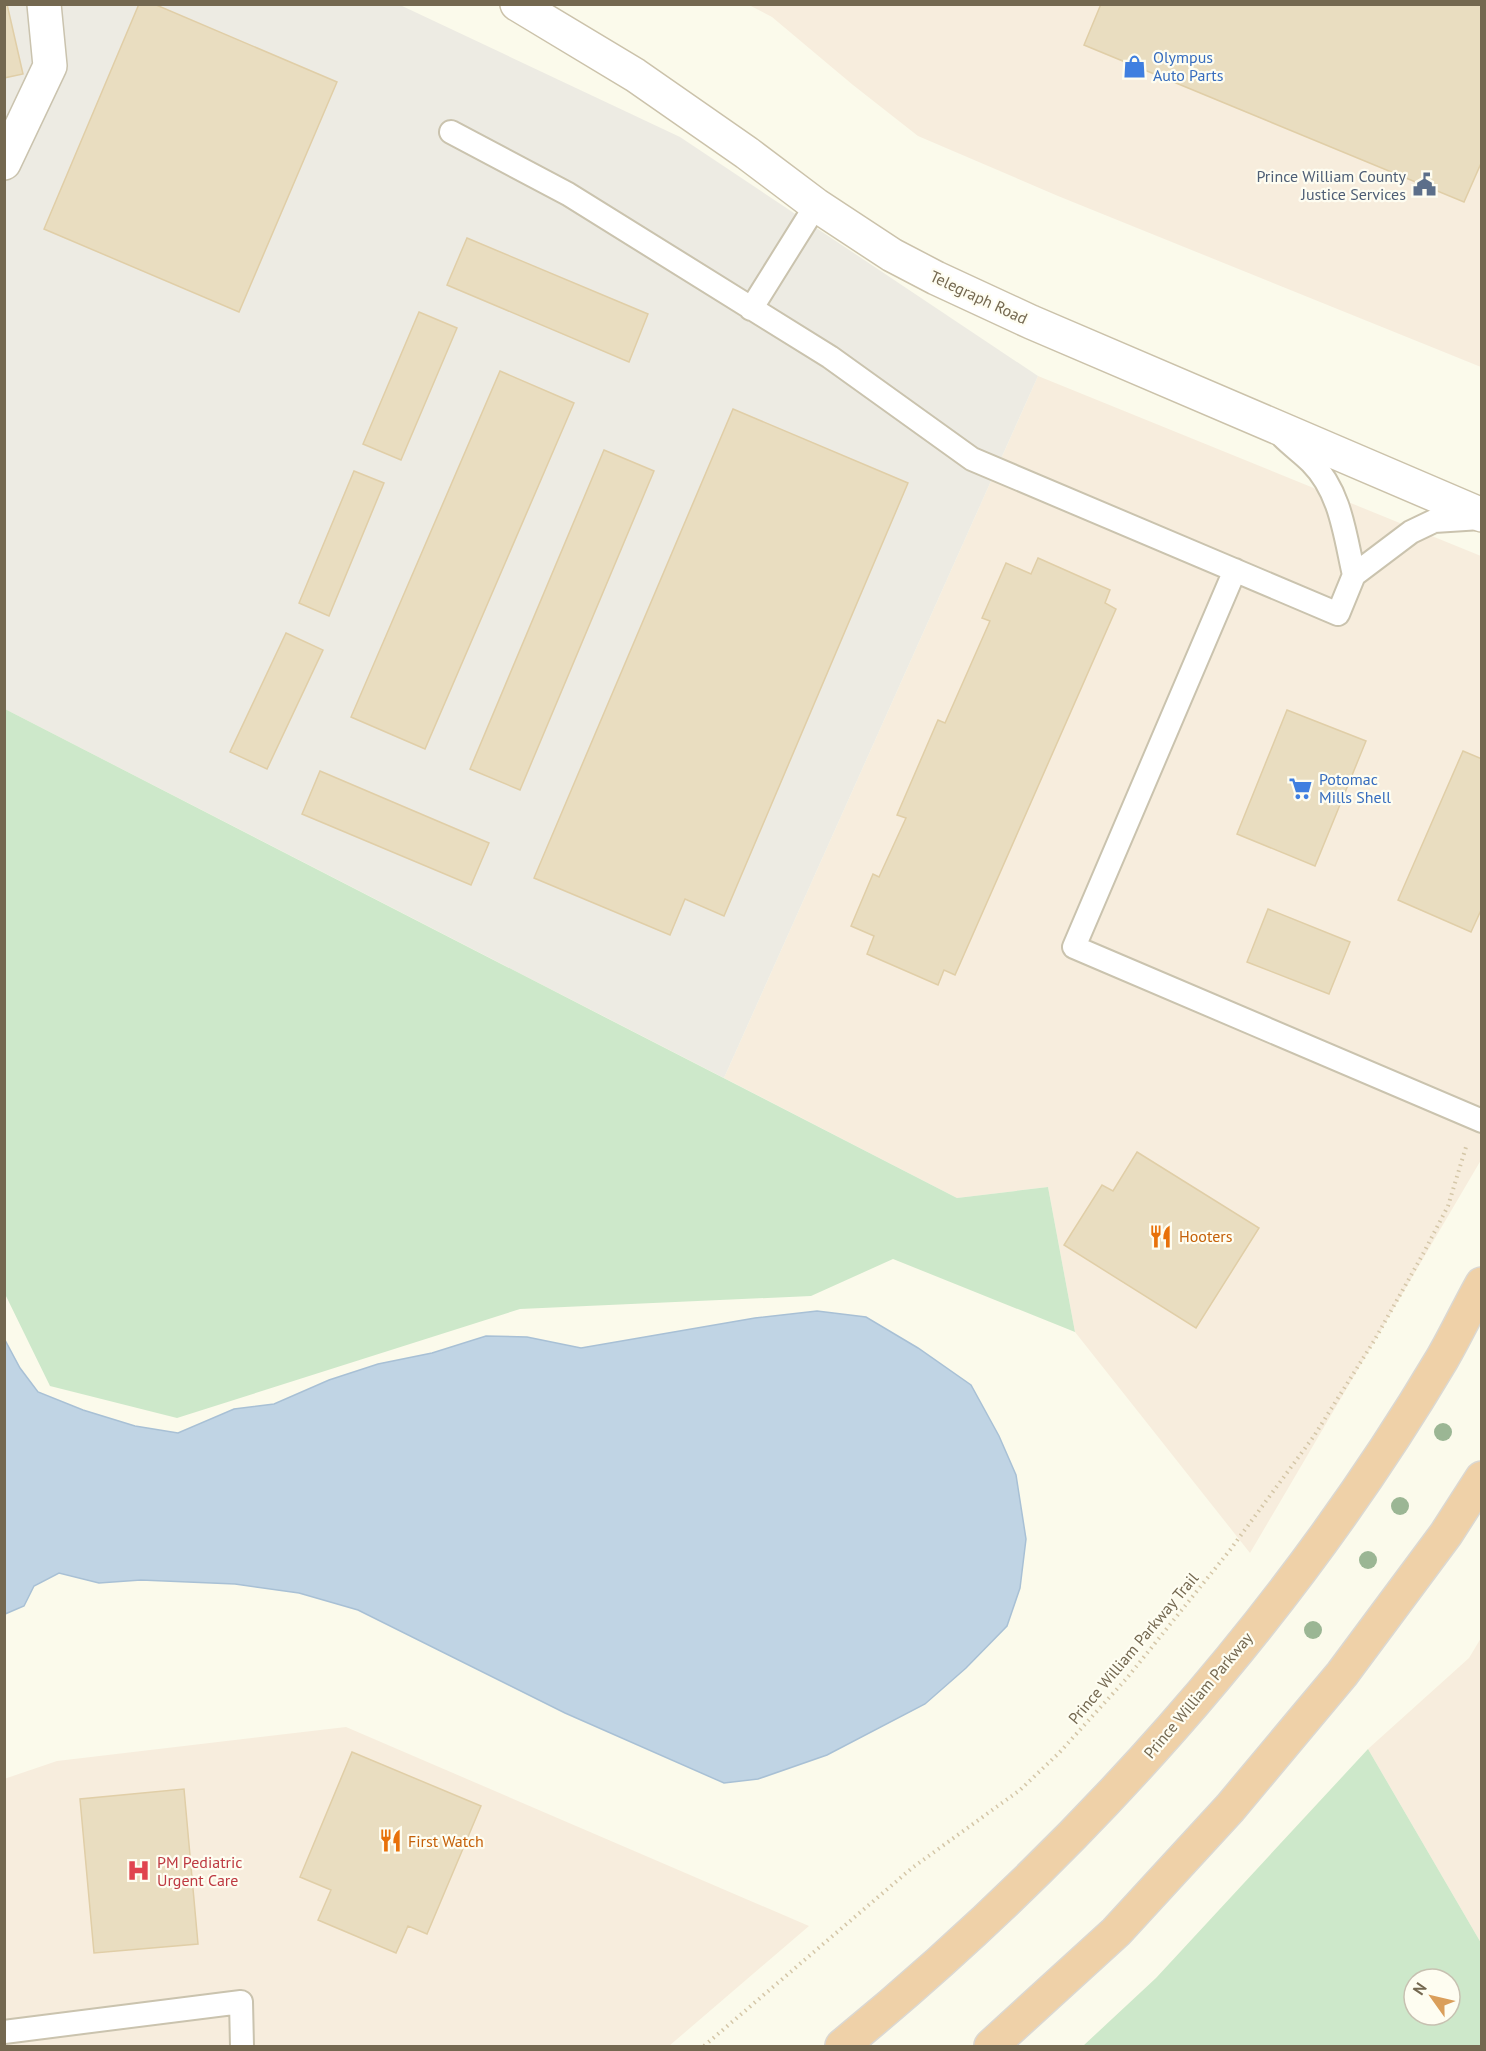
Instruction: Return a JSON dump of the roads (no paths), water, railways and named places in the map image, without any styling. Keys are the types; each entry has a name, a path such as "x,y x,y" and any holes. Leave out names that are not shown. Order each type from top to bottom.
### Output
{"highway":[{"name":"Prince William Parkway","path":"842,2046 903,1996 1000,1907 1097,1809 1174,1725 1271,1608 1360,1486 1442,1359 1482,1284"},
{"path":"991,2046 1116,1932 1238,1799 1342,1674 1446,1534 1482,1478"}],"main road":[{"path":"4,163 50,66 44,4"},
{"name":"Telegraph Road","path":"517,4 634,75 747,153 816,205 892,255 1031,322 1482,517"}],"lane":[{"path":"451,132 568,194 830,357 972,459 1338,614 1354,575 1412,532 1434,521 1482,517"},
{"path":"751,309 816,205"},
{"path":"1264,422 1312,463 1328,485 1342,521 1354,575"},
{"path":"1235,570 1074,946 1482,1121"},
{"path":"4,2032 241,2002 242,2046"}],"water":[{"path":"817,1311 866,1317 918,1348 971,1385 999,1436 1016,1475 1026,1539 1020,1588 1007,1626 966,1668 925,1704 827,1755 758,1779 724,1783 565,1713 358,1610 299,1593 235,1584 141,1580 99,1583 59,1573 34,1586 24,1606 5,1614 5,1340 20,1368 38,1392 83,1410 135,1426 178,1433 234,1409 274,1404 329,1380 378,1364 432,1353 486,1336 527,1337 581,1348 755,1318"}],"place":[{"name":"Olympus Auto Parts","path":"1135,66"},
{"name":"Prince William County Justice Services","path":"1424,185"},
{"name":"Potomac Mills Shell","path":"1301,788"},
{"name":"Hooters","path":"1161,1236"},
{"name":"First Watch","path":"390,1841"},
{"name":"PM Pediatric Urgent Care","path":"139,1871"}]}
